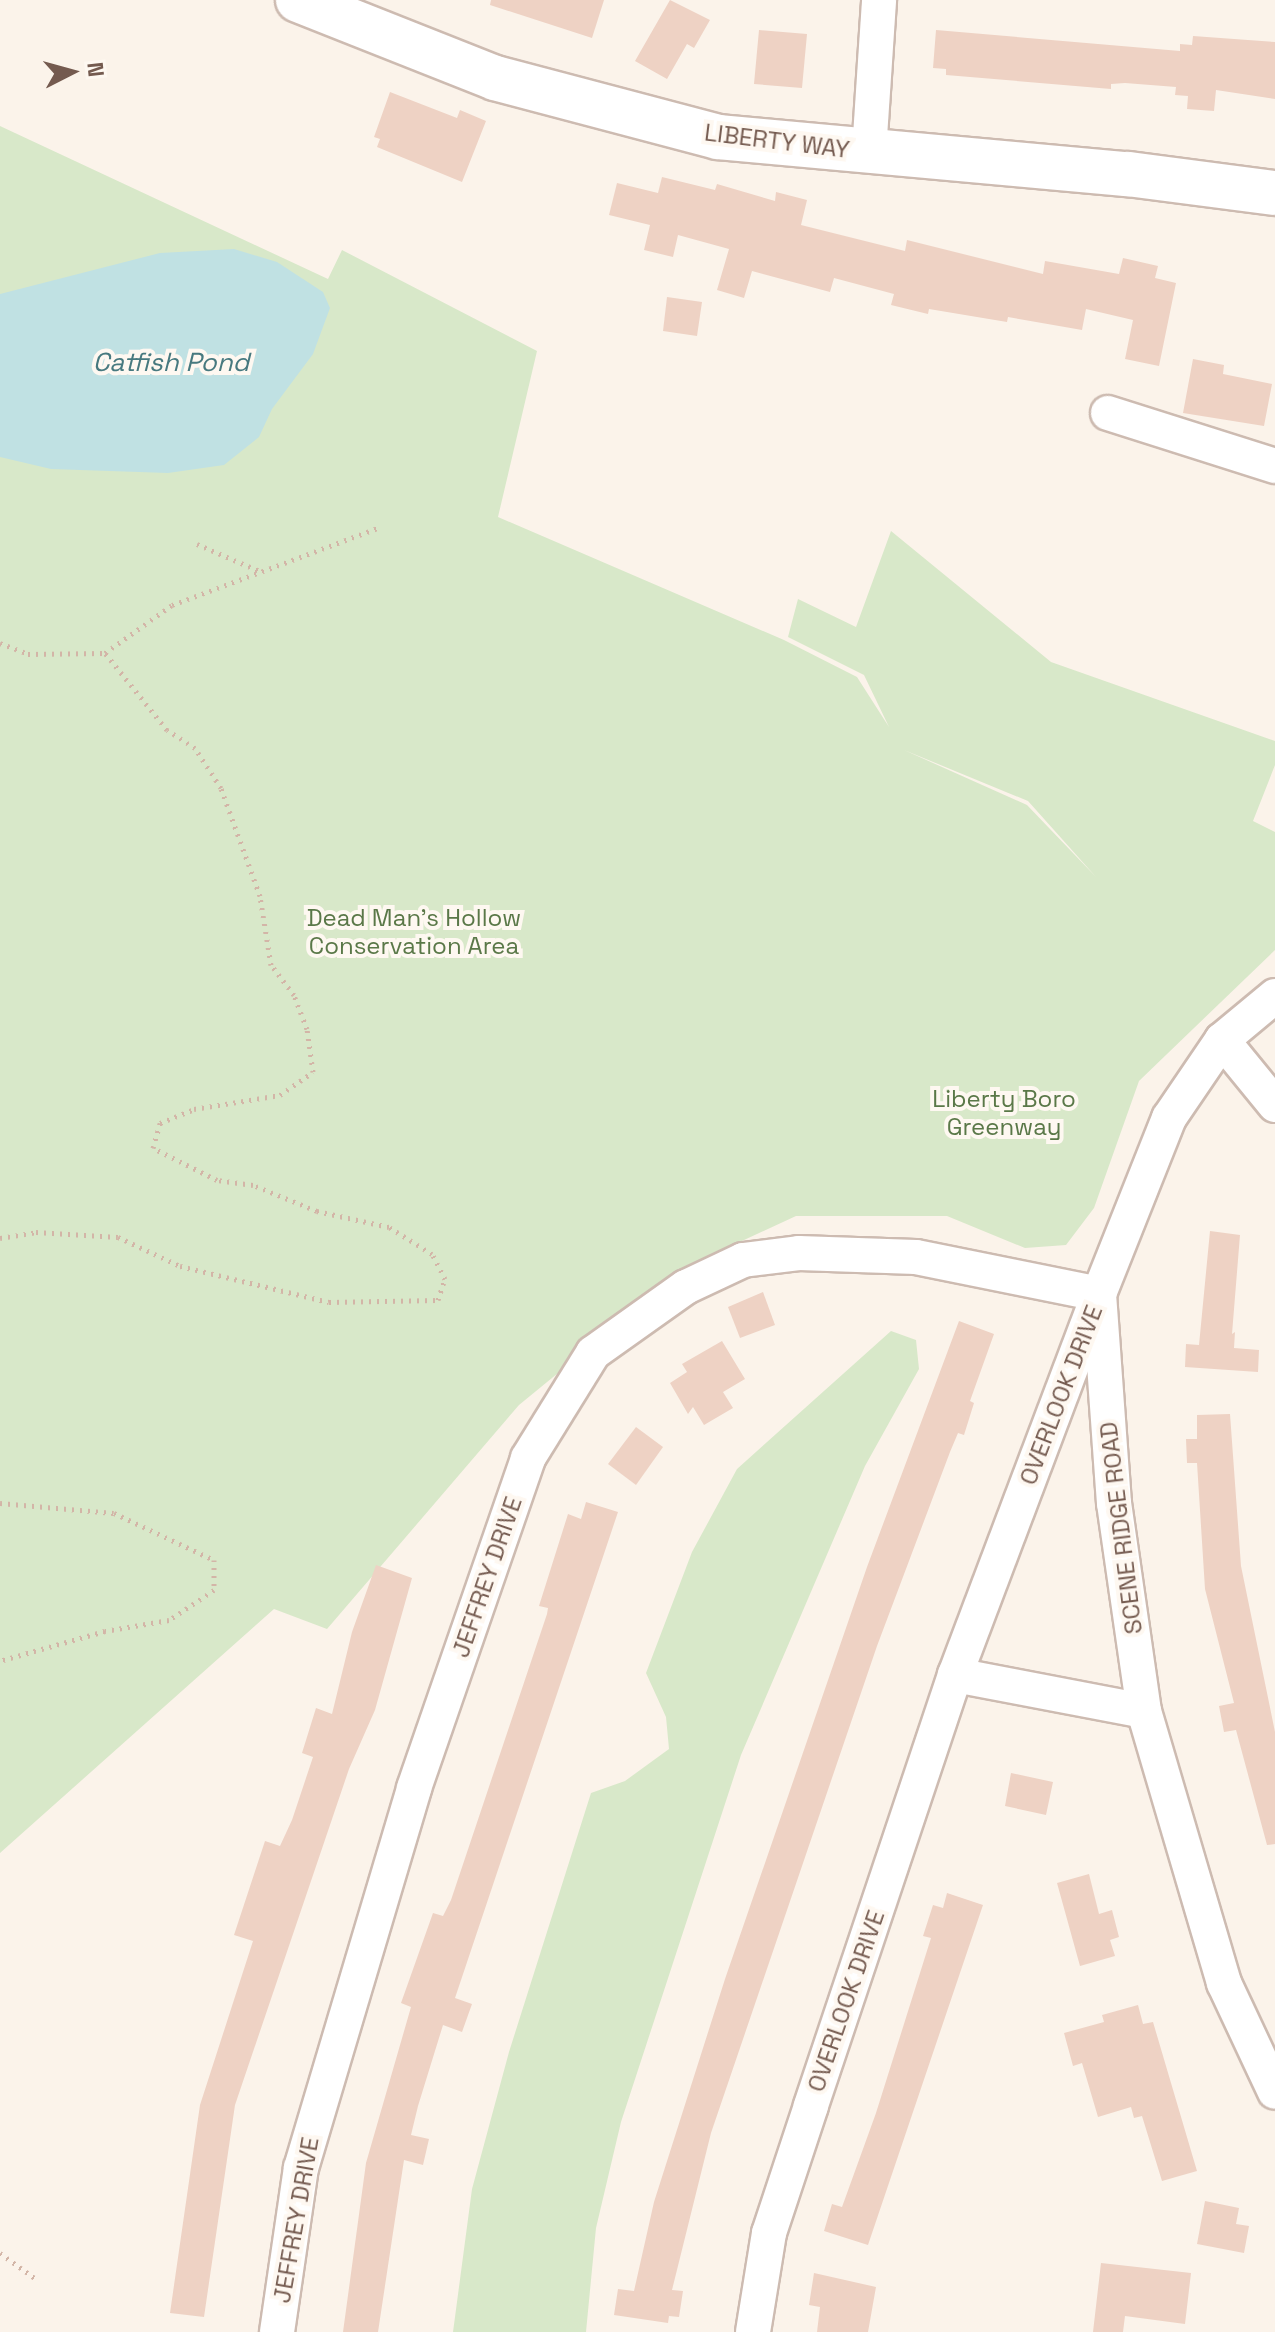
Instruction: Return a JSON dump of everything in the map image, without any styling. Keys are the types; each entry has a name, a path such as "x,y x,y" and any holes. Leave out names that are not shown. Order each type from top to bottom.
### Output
{"street":[{"name":"LIBERTY WAY","path":"298,0 495,78 585,105 718,137 1128,174 1275,193"},
{"path":"869,152 879,0"},
{"path":"1108,413 1275,466"},
{"name":"SCENE RIDGE ROAD","path":"1275,996 1222,1040 1169,1118 1099,1294 1114,1503 1144,1711 1224,1983 1275,2092"},
{"path":"1222,1040 1275,1105"},
{"name":"JEFFREY DRIVE","path":"277,2332 301,2168 414,1788 528,1458 593,1353 686,1287 743,1260 799,1253 916,1257 1099,1294"},
{"name":"OVERLOOK DRIVE","path":"753,2332 769,2233 955,1675 1099,1294"},
{"path":"955,1675 1144,1711"}],"path":[{"path":"0,643 28,654 105,653 172,605 378,528"},
{"path":"197,544 264,573"},
{"path":"0,1238 36,1232 118,1237 180,1266 329,1302 438,1300 445,1279 432,1254 389,1227 317,1211 253,1185 217,1180 153,1148 160,1123 194,1109 280,1095 313,1072 307,1029 294,995 271,965 260,896 221,788 195,748 167,730 105,653"},
{"path":"0,1503 114,1513 214,1560 214,1590 169,1620 105,1631 0,1661"},
{"path":"0,2253 36,2279"}],"green space":[{"name":"Dead Man's Hollow Conservation Area","path":"0,126 328,279 342,250 537,351 498,517 784,640 857,677 889,727 864,675 788,637 798,599 856,627 891,531 1051,662 1275,741 1275,765 1253,821 1275,832 1275,950 1139,1081 1094,1208 1066,1245 1025,1248 947,1216 796,1216 690,1265 519,1405 327,1629 274,1609 0,1853","holes":["904,750 1028,801 1096,877 1027,805"]},
{"path":"891,1331 916,1340 919,1369 865,1466 741,1755 621,2122 596,2228 586,2332 453,2332 472,2189 509,2052 591,1793 625,1781 669,1749 666,1717 646,1673 692,1552 737,1469"}],"water":[{"name":"Catfish Pond","path":"234,249 277,262 323,292 330,308 313,354 272,409 259,437 224,465 168,473 51,469 0,457 0,294 160,253"}],"building":[{"path":"491,0 604,0 592,38 490,5"},
{"path":"670,0 710,20 694,48 687,44 667,79 635,61"},
{"path":"759,30 807,34 802,88 754,84"},
{"path":"936,30 1180,51 1180,44 1192,45 1193,36 1275,42 1275,99 1216,90 1214,111 1187,109 1188,96 1175,95 1176,87 1125,83 1111,84 1111,89 946,75 946,69 933,68"},
{"path":"390,92 457,118 460,110 486,121 462,182 377,147 380,139 374,137"},
{"path":"662,177 715,190 717,184 775,201 776,192 807,200 801,225 905,251 907,240 1043,274 1045,261 1119,274 1123,258 1158,266 1155,278 1176,283 1159,366 1125,359 1133,320 1086,309 1082,330 1008,317 1007,322 929,309 928,314 891,305 894,294 834,278 830,292 752,271 744,298 717,290 729,249 678,235 673,257 644,250 650,225 609,215 617,183 658,193"},
{"path":"667,297 702,302 697,336 663,331"},
{"path":"1193,359 1224,365 1223,374 1272,384 1264,426 1183,413"},
{"path":"1210,1231 1240,1235 1232,1334 1235,1332 1234,1348 1259,1350 1258,1372 1185,1367 1186,1344 1199,1345"},
{"path":"763,1292 775,1325 740,1338 728,1307"},
{"path":"959,1321 994,1334 970,1401 974,1403 964,1435 958,1433 950,1452 877,1646 711,2133 672,2290 683,2291 679,2317 669,2316 668,2323 614,2315 618,2289 634,2291 654,2202 725,1979 867,1567"},
{"path":"722,1341 745,1379 723,1392 733,1408 704,1425 693,1407 688,1414 670,1383 687,1372 682,1364"},
{"path":"1230,1414 1241,1566 1275,1732 1275,1844 1267,1845 1236,1730 1224,1732 1219,1706 1234,1703 1205,1589 1197,1463 1187,1463 1186,1439 1197,1439 1197,1415"},
{"path":"636,1427 663,1447 636,1485 608,1464"},
{"path":"586,1502 618,1512 455,1998 472,2004 462,2032 443,2025 418,2106 411,2135 429,2139 423,2165 404,2160 378,2332 343,2332 366,2163 411,2007 401,2003 433,1913 443,1916 451,1900 547,1614 548,1608 539,1606 568,1514 581,1519"},
{"path":"376,1565 412,1578 375,1710 349,1769 235,2105 204,2317 170,2313 200,2105 253,1941 234,1935 265,1841 280,1846 292,1820 313,1757 302,1753 316,1708 332,1714 352,1632"},
{"path":"1011,1773 1053,1782 1046,1815 1005,1806"},
{"path":"1089,1874 1099,1914 1112,1910 1119,1937 1110,1940 1115,1956 1080,1966 1057,1883"},
{"path":"947,1893 983,1905 868,2245 824,2231 832,2204 842,2207 876,2113 931,1938 923,1936 933,1905 943,1908"},
{"path":"1138,2005 1143,2024 1153,2022 1197,2171 1162,2181 1142,2116 1134,2118 1131,2107 1098,2117 1082,2063 1073,2066 1064,2033 1104,2022 1102,2015"},
{"path":"1205,2201 1239,2208 1236,2224 1249,2226 1244,2253 1197,2244"},
{"path":"1101,2263 1191,2273 1185,2324 1125,2316 1123,2332 1093,2332"},
{"path":"814,2273 876,2287 868,2332 817,2332 820,2307 809,2305"}],"park label":[{"name":"Liberty Boro Greenway","path":"1004,1113"}]}
